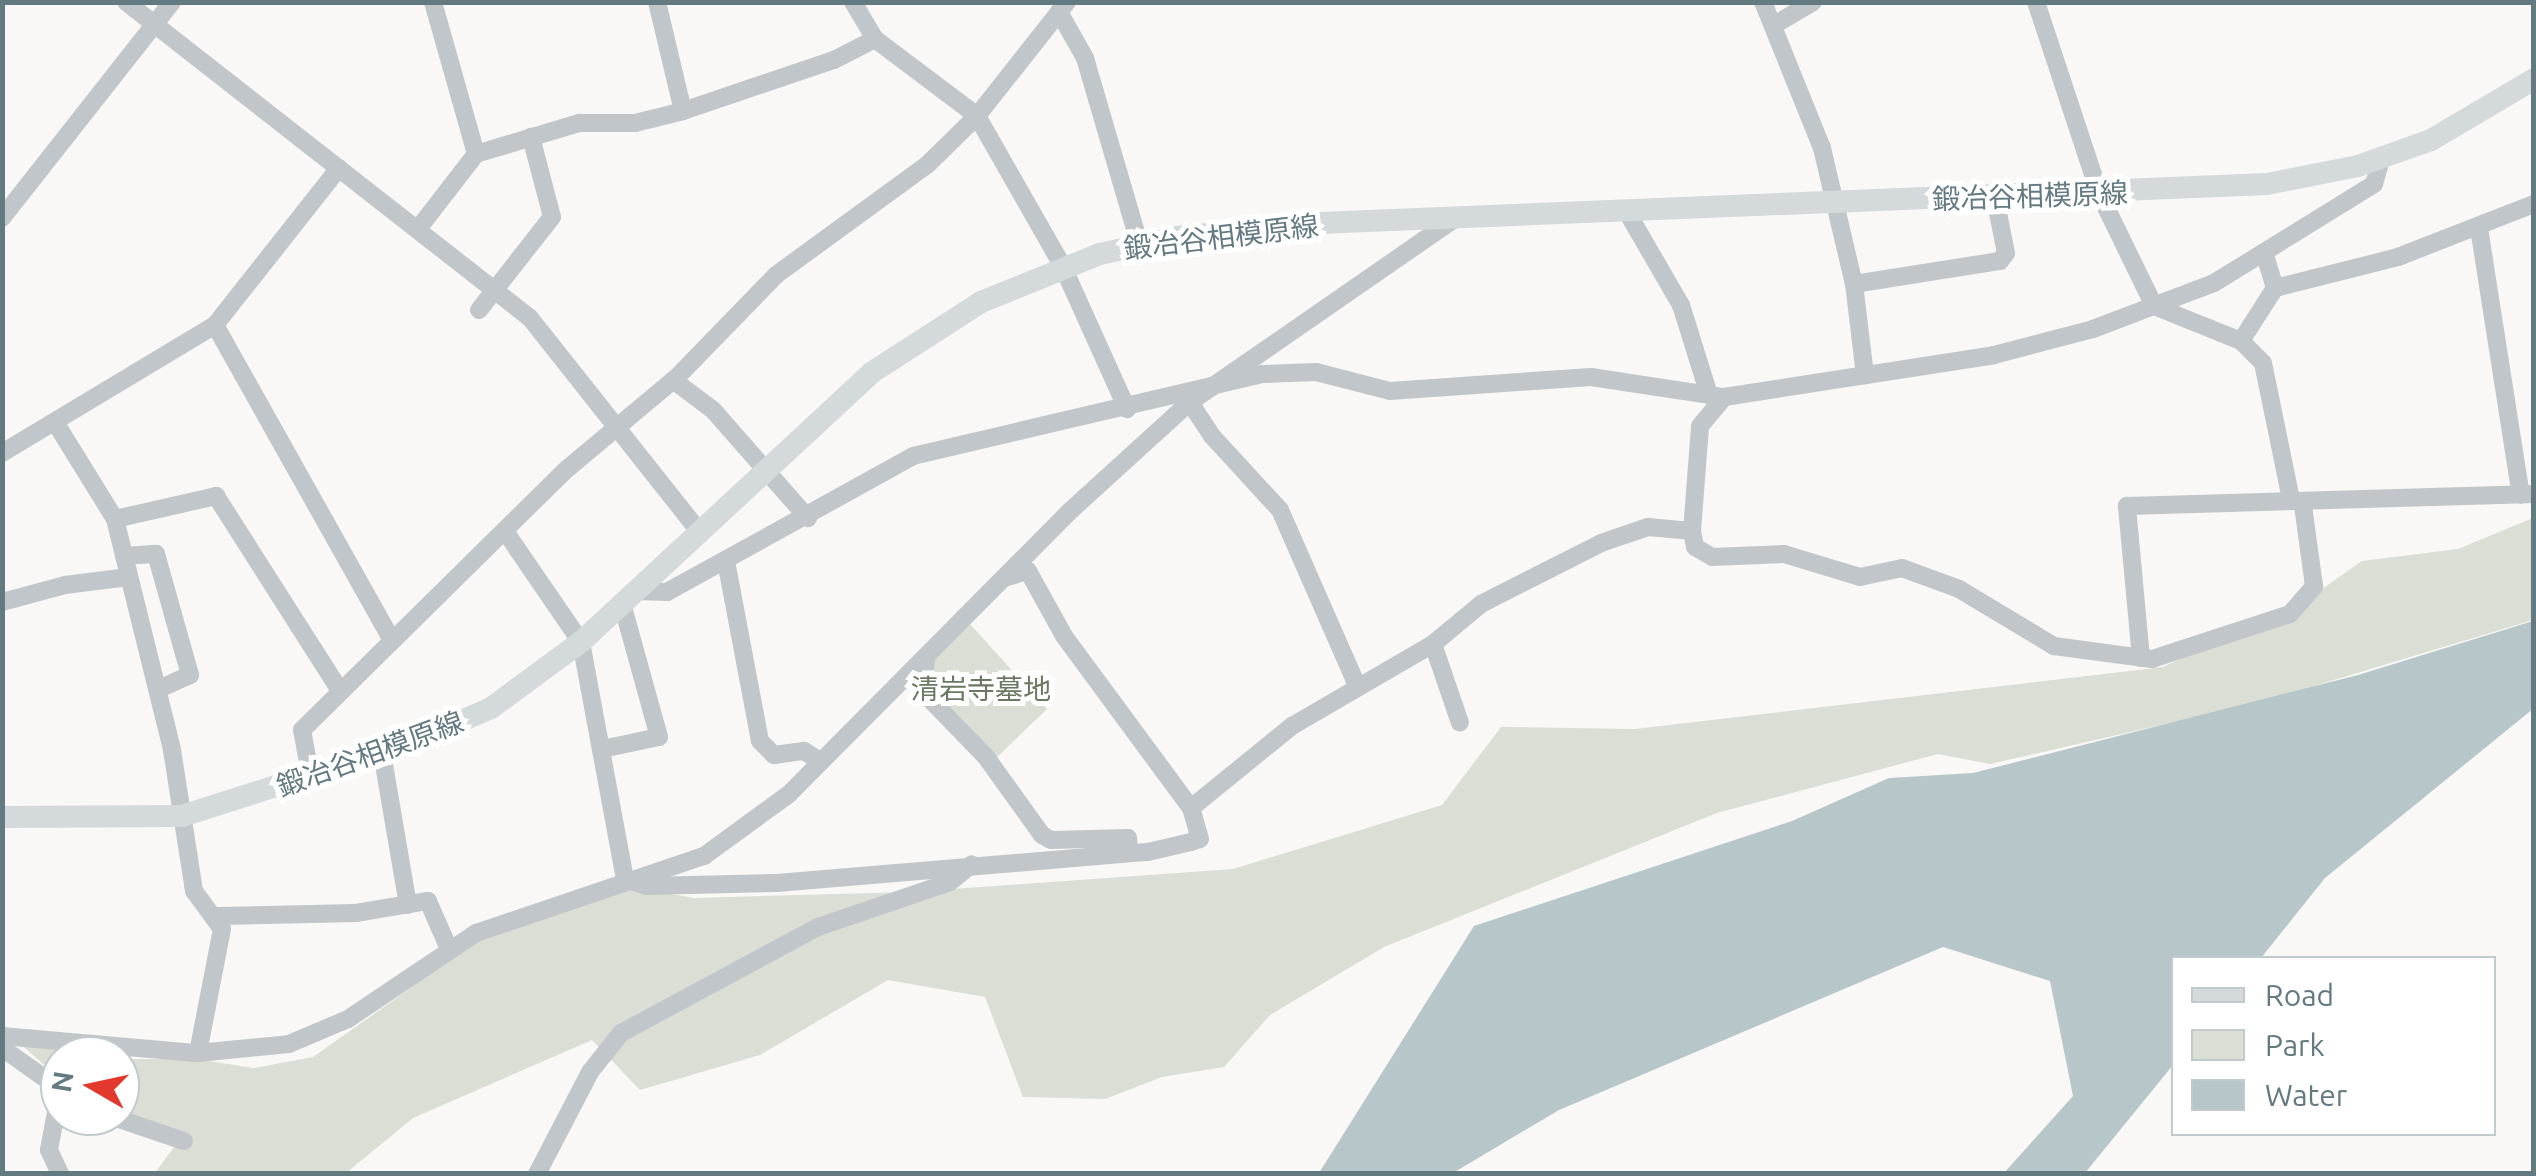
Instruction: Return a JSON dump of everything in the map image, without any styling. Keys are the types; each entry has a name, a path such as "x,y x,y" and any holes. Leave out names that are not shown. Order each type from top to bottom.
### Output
{"main road":[{"name":"鍛冶谷相模原線","path":"2,817 182,816 311,778 491,708 581,642 762,472 919,338 1062,268 1139,243 1221,231 1457,217 2268,184 2381,160 2467,122 2534,79"}],"street":[{"path":"126,2 530,318 699,531"},
{"path":"2,218 172,2"},
{"path":"433,2 476,154"},
{"path":"657,2 683,111"},
{"path":"853,2 875,39 976,116 1062,268 1127,409"},
{"path":"1763,2 1776,24 1822,148 1854,284 1865,375"},
{"path":"1776,24 1813,2"},
{"path":"1627,212 1680,305 1716,396 1700,426 1692,530 1695,547 1712,557 1784,554 1860,577 1902,568 1959,588 2054,646 2142,658 2199,648 2290,614 2314,586 2272,388 2263,363 2242,341 2154,306 2099,193 2036,2"},
{"path":"311,778 302,730 391,639 507,534 567,469 673,380 776,276 928,164 976,116 1063,7 1086,58 1139,243"},
{"path":"418,229 476,154 579,124 635,123 683,111 834,60 875,39"},
{"path":"479,310 552,217 532,137"},
{"path":"1210,386 1297,370 1380,391 1591,377 1716,396 1994,355 2154,306 2214,283 2374,184 2381,160"},
{"path":"2,453 215,325 339,168"},
{"path":"1854,284 2000,261 2006,253 1995,198"},
{"path":"2242,341 2275,288 2364,267 2479,228 2534,204"},
{"path":"2,1036 198,1053 257,1050 322,1032 449,949 625,879 704,856 789,794 1187,398 1457,217"},
{"path":"2142,658 2127,506 2527,495 2479,228"},
{"path":"2264,252 2275,288"},
{"path":"215,325 391,639"},
{"path":"673,380 713,410 762,472 808,518"},
{"path":"602,749 659,738 629,598 667,592 808,518 914,456 1187,398"},
{"path":"1187,398 1286,520 1357,686"},
{"path":"55,422 115,519 158,689 194,891 218,916 222,929 198,1053"},
{"path":"115,519 216,496 340,692"},
{"path":"1190,808 1292,726 1433,644 1481,604 1602,543 1661,525 1692,530"},
{"path":"507,534 581,642 625,879"},
{"path":"124,556 156,554 190,675 158,689"},
{"path":"726,561 760,741 774,755 804,751 820,761"},
{"path":"625,879 646,886 777,883 1130,850 1200,839 1190,808 1064,636 1028,571 1004,577"},
{"path":"2,602 65,585 128,578"},
{"path":"1433,644 1460,723"},
{"path":"926,661 922,691 986,756 1042,834 1052,840 1128,838 1130,850"},
{"path":"382,753 408,905"},
{"path":"537,1174 590,1072 620,1033 818,927 950,882 972,864"},
{"path":"218,916 356,913 434,905 449,949"},
{"path":"2,1048 40,1076"},
{"path":"140,1126 184,1141"},
{"path":"52,1136 49,1150 60,1174"}],"green space":[{"path":"2533,518 2533,620 2261,702 1990,764 1938,754 1717,813 1384,947 1270,1015 1224,1067 1162,1077 1105,1099 1023,1097 985,997 888,980 760,1055 640,1090 592,1040 413,1118 346,1173 155,1173 175,1146 140,1127 140,1059 196,1059 254,1068 313,1057 415,985 455,949 626,886 694,898 911,892 1233,869 1442,805 1501,727 1635,729 2163,667 2312,596 2362,561 2458,549"},
{"name":"清岩寺墓地","path":"970,624 1047,709 994,760 929,692 927,679 935,658"},
{"path":"17,1041 40,1045 40,1061"}],"water":[{"path":"2533,621 2533,709 2325,878 2263,956 2171,956 2171,1067 2085,1173 2004,1173 2073,1096 2050,981 1943,947 1559,1110 1453,1173 1319,1173 1474,926 1792,821 1889,778 1973,773 2358,675"}]}
